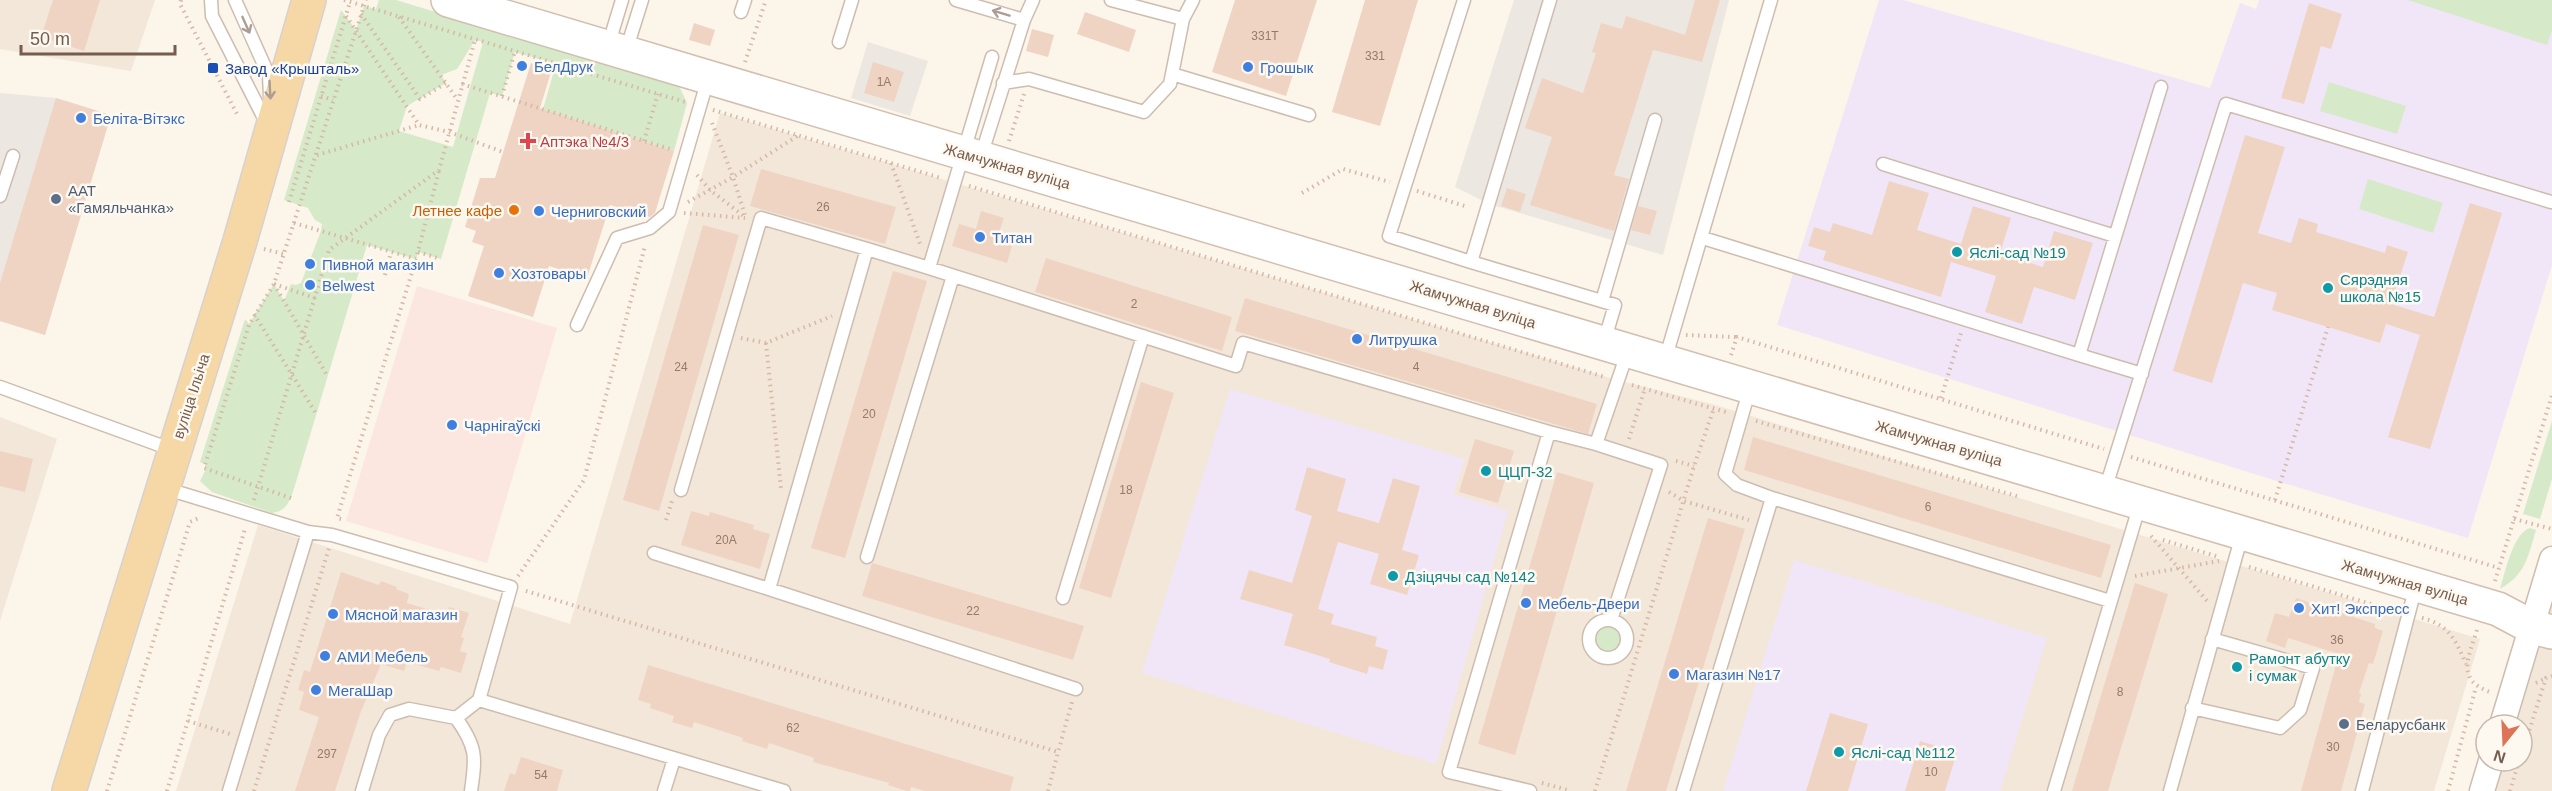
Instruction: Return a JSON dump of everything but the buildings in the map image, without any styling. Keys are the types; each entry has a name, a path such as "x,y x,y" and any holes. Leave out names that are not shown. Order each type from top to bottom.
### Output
{"main road":[{"name":"вуліца Ільіча","path":"69,791 272,133 309,0"},
{"name":"Жамчужная вуліца","path":"448,0 616,50 719,96 976,160 2104,491 2141,503 2238,548 2412,600 2487,618 2543,620"}],"street":[{"path":"2507,713 2543,620 2552,559"},
{"path":"2482,791 2488,773"}],"lane":[{"path":"211,0 212,16 272,133"},
{"path":"235,0 269,76 272,133"},
{"path":"616,50 622,0"},
{"path":"616,50 642,0"},
{"path":"839,42 852,0"},
{"path":"956,0 1024,20"},
{"path":"929,268 976,160 1033,0"},
{"path":"1111,0 1183,19"},
{"path":"1003,83 1029,79 1144,112 1170,84 1183,19 1192,0"},
{"path":"1464,0 1389,236 1615,305 1616,347 1596,444"},
{"path":"1471,262 1550,0"},
{"path":"1665,362 1771,0"},
{"path":"976,160 992,57"},
{"path":"1172,74 1309,115"},
{"path":"2079,354 2161,87"},
{"path":"577,326 617,238 650,228 669,212 684,161 719,96"},
{"path":"2104,491 2226,104 2551,202"},
{"path":"1602,301 1655,120"},
{"path":"0,196 13,156"},
{"path":"1883,164 2115,236"},
{"path":"681,490 761,218 929,268 1236,366 1243,343 1596,444 1661,465 1611,620"},
{"path":"1702,238 2142,374"},
{"path":"769,589 867,249"},
{"path":"867,557 953,276"},
{"path":"1063,598 1143,336"},
{"path":"0,387 174,451"},
{"path":"1750,387 1725,474 1737,485 1772,498 2110,602"},
{"path":"1534,786 1449,772 1549,432"},
{"path":"163,487 308,532 332,535 511,586 478,700 456,718"},
{"path":"1683,791 1772,498"},
{"path":"2054,791 2141,503"},
{"path":"229,791 308,532"},
{"path":"2170,791 2238,548"},
{"path":"654,553 1076,689"},
{"path":"2362,791 2412,600"},
{"path":"2192,708 2280,728 2300,710 2313,668 2212,639"},
{"path":"478,700 784,791"},
{"path":"362,791 379,735 390,716 409,709 456,718 472,740 475,766 471,791"},
{"path":"664,791 674,759"}],"path":[{"path":"344,0 658,94 719,96 799,135 891,163 976,160"},
{"path":"291,498 204,468 249,325 274,284 366,0"},
{"path":"719,96 766,0"},
{"path":"181,2 237,114"},
{"path":"289,202 350,2"},
{"path":"361,14 420,99 446,83"},
{"path":"346,16 419,124"},
{"path":"399,16 457,99"},
{"path":"254,791 416,259 457,99 475,40"},
{"path":"502,96 515,51"},
{"path":"976,160 1029,79"},
{"path":"462,84 674,151 710,189 745,218"},
{"path":"644,141 658,94"},
{"path":"321,96 333,100"},
{"path":"316,155 419,124 449,132 503,152"},
{"path":"669,212 799,135"},
{"path":"976,160 995,194"},
{"path":"891,163 929,268"},
{"path":"1302,193 1343,169 1468,207"},
{"path":"252,507 329,250 439,170"},
{"path":"669,212 761,218"},
{"path":"294,223 416,259"},
{"path":"650,228 584,480 511,586 1058,752"},
{"path":"385,275 391,252"},
{"path":"418,252 441,259"},
{"path":"274,284 315,298"},
{"path":"274,284 328,377"},
{"path":"727,335 766,343 850,309"},
{"path":"254,314 316,415"},
{"path":"1941,398 1966,320"},
{"path":"2275,500 2328,327"},
{"path":"766,343 785,532"},
{"path":"1627,446 1645,388"},
{"path":"2117,453 2499,568 2552,395"},
{"path":"1672,459 1694,466"},
{"path":"1654,484 1684,501 1764,524"},
{"path":"107,791 190,522 204,515"},
{"path":"337,518 346,521"},
{"path":"2514,519 2552,529"},
{"path":"167,791 247,522"},
{"path":"2127,577 2226,559 2153,536"},
{"path":"2238,548 2391,611 2412,600 2455,637 2471,682 2476,687 2500,695"},
{"path":"509,570 520,573"},
{"path":"2466,664 2487,618"},
{"path":"2534,716 2546,678 2552,676"},
{"path":"2448,791 2476,687"},
{"path":"1048,791 1076,689"},
{"path":"188,721 246,739"},
{"path":"2510,791 2515,773"},
{"path":"1534,786 1571,791"}],"shaded area":[{"path":"0,0 155,0 131,71 0,49"},
{"path":"1514,0 1729,0 1663,255 1489,204 1455,187"},
{"path":"1879,0 1903,0 2210,88 2240,3 2256,9 2259,0 2552,0 2552,265 2468,538 2280,482 1777,325"},
{"path":"868,42 928,61 910,116 851,98"},
{"name":"ААТ «Гамяльчанка»","path":"0,93 56,98 111,115 45,335 0,321"},
{"path":"720,113 1617,380 1712,404 2480,639 2434,791 176,791 258,525 570,624"},
{"name":"Чарнігаўскі","path":"417,286 557,328 487,563 346,521"},
{"path":"1230,389 1465,459 1453,494 1508,511 1436,764 1142,673"},
{"path":"0,417 57,439 0,621"},
{"path":"1794,560 2047,638 2000,791 1723,791"},
{"path":"2552,581 2552,791 2488,791 2493,773 2534,773 2534,713 2512,713"}],"green space":[{"path":"379,0 396,0 674,84 680,88 687,103 674,151 543,109 556,64 515,52 502,96 490,93 441,259 418,252 416,259 367,245 293,493 286,506 272,513 212,492 200,481 206,469 205,464 200,462 245,319 249,324 274,284 284,301 291,284 301,283 321,231 322,224 315,220 308,208 284,200 341,10 356,30 364,6 376,9","holes":["475,40 483,42 453,147 399,131 407,106 446,83 441,75 457,69"]},
{"path":"2408,0 2552,0 2552,31 2547,45"},
{"path":"2329,82 2406,106 2397,134 2320,111"},
{"path":"2368,179 2443,203 2433,233 2359,209"},
{"path":"2552,421 2552,479 2540,519 2523,514"},
{"path":"2530,528 2536,530 2524,564 2515,578 2500,589 2514,545 2524,531"},
{"path":"1607,626 1616,630 1620,639 1616,648 1607,652 1598,648 1594,639 1598,630"}],"place":[{"name":"БелДрук","path":"522,66"},
{"name":"Грошык","path":"1248,67"},
{"name":"Завод «Крышталь»","path":"213,68"},
{"name":"Беліта-Вітэкс","path":"81,118"},
{"name":"Аптэка №4/3","path":"528,141"},
{"name":"ААТ «Гамяльчанка»","path":"56,199"},
{"name":"Летнее кафе","path":"514,210"},
{"name":"Черниговский","path":"539,211"},
{"name":"Титан","path":"980,237"},
{"name":"Яслі-сад №19","path":"1957,252"},
{"name":"Пивной магазин","path":"310,264"},
{"name":"Хозтовары","path":"499,273"},
{"name":"Belwest","path":"310,285"},
{"name":"Сярэдняя школа №15","path":"2328,288"},
{"name":"Литрушка","path":"1357,339"},
{"name":"Чарнігаўскі","path":"452,425"},
{"name":"ЦЦП-32","path":"1486,471"},
{"name":"Дзіцячы сад №142","path":"1393,576"},
{"name":"Мебель-Двери","path":"1526,603"},
{"name":"Хит! Экспресс","path":"2299,608"},
{"name":"Мясной магазин","path":"333,614"},
{"name":"АМИ Мебель","path":"325,656"},
{"name":"Рамонт абутку і сумак","path":"2237,667"},
{"name":"Магазин №17","path":"1674,674"},
{"name":"МегаШар","path":"316,690"},
{"name":"Беларусбанк","path":"2344,724"},
{"name":"Яслі-сад №112","path":"1839,752"}]}
